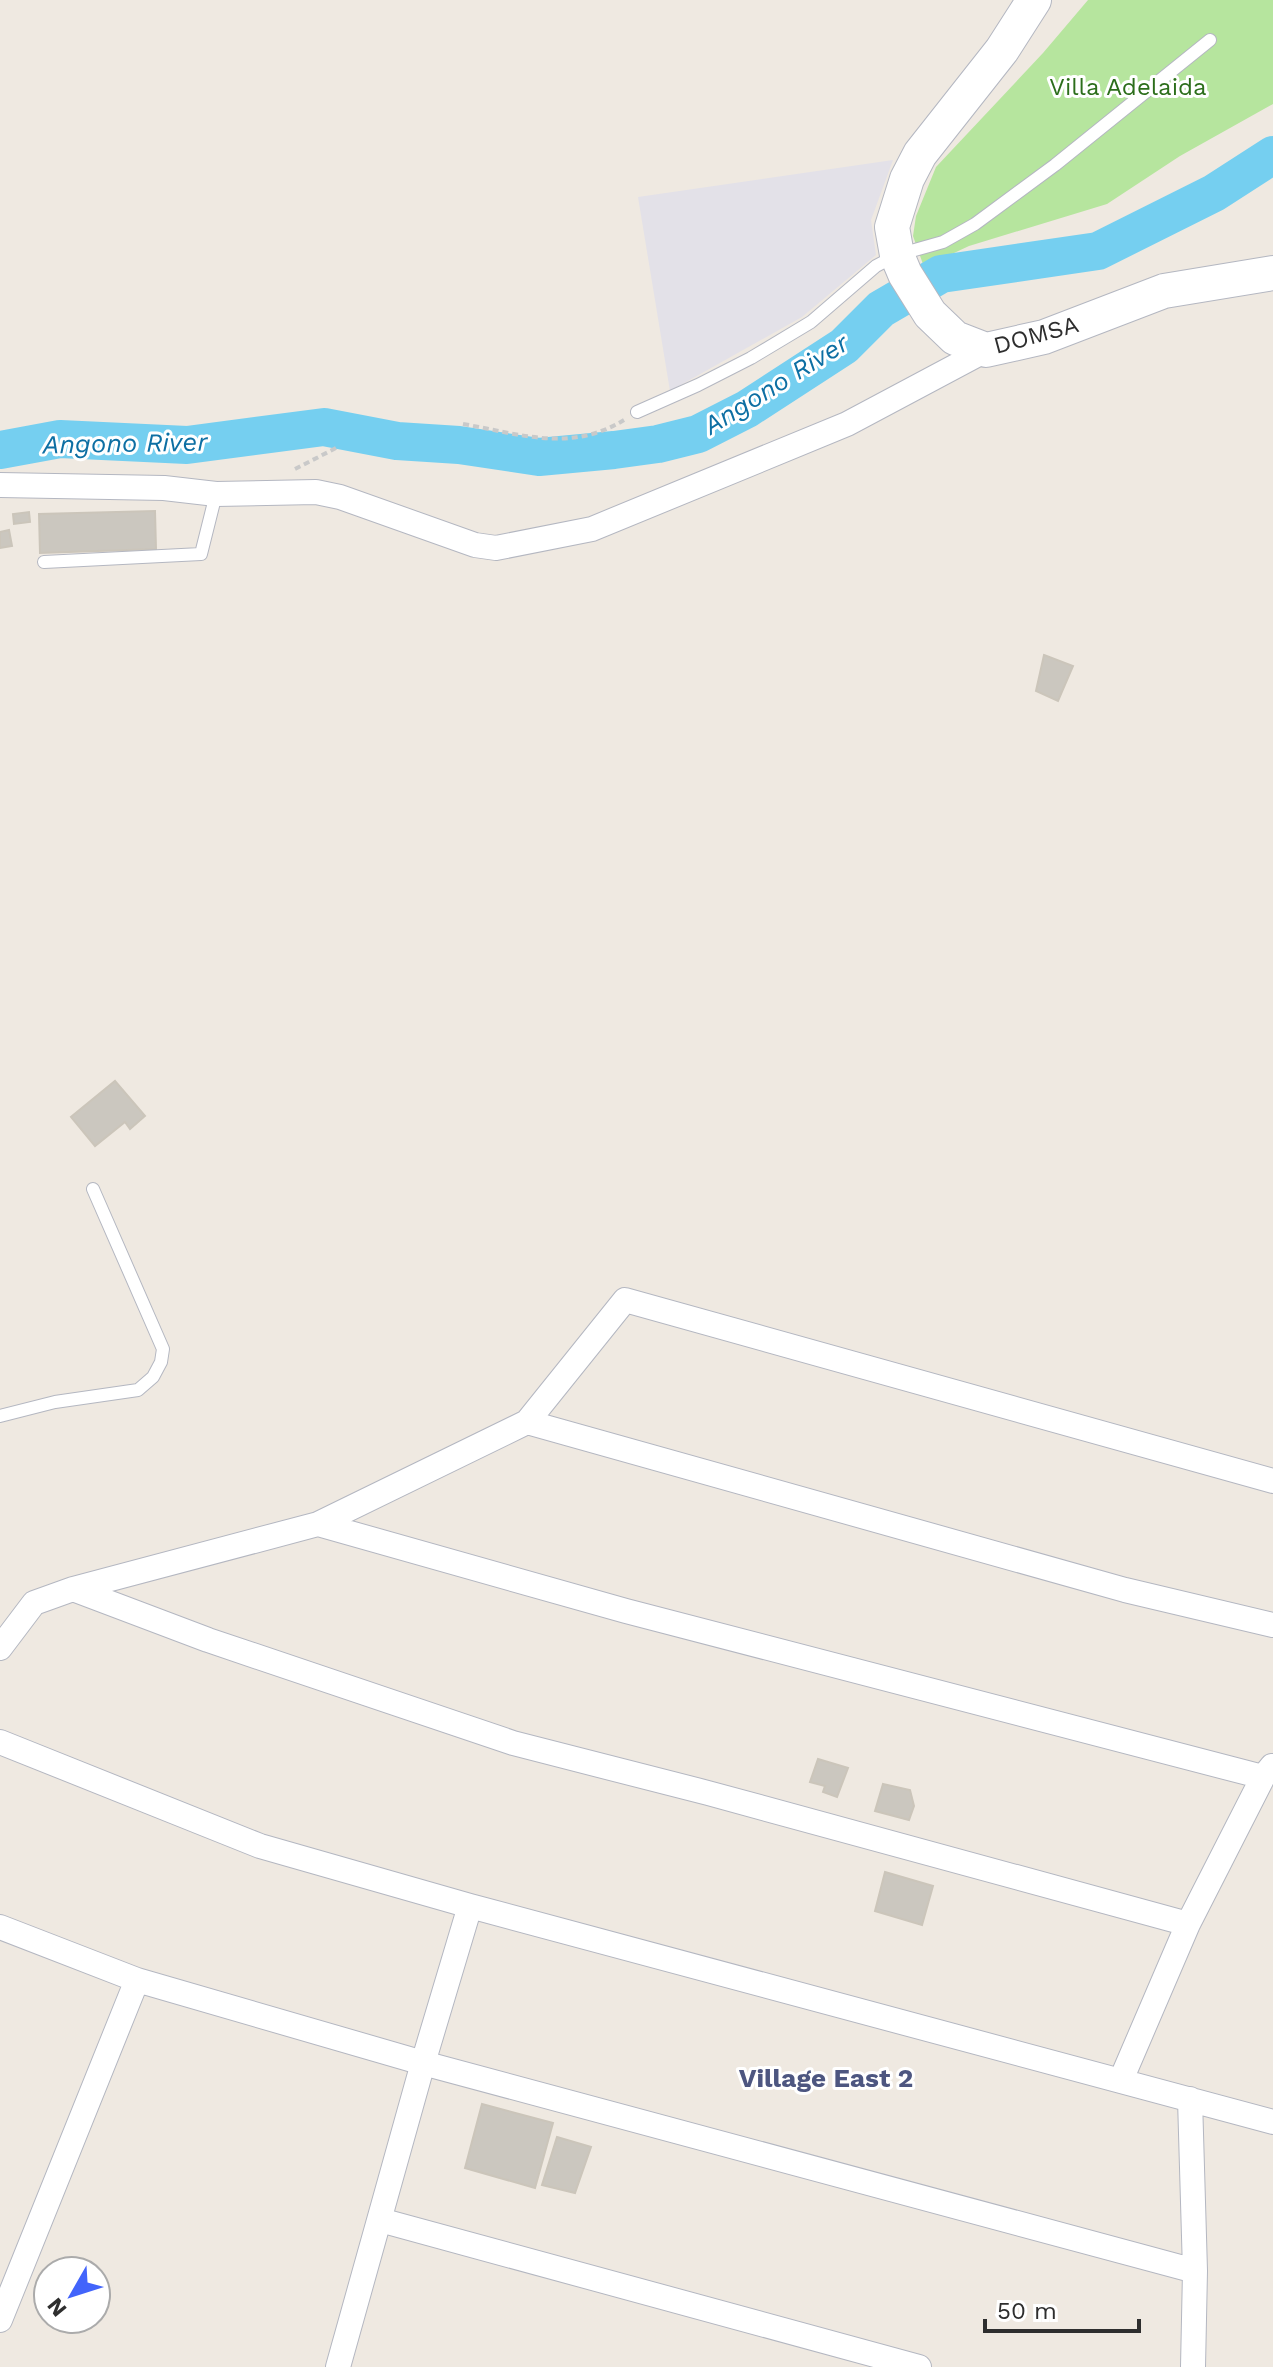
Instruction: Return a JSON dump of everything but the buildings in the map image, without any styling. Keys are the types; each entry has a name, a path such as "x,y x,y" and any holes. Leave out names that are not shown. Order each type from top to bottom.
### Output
{"main road":[{"name":"DOMSA","path":"1034,0 1002,50 920,154 907,179 892,227 901,264 930,314 955,338 986,350 1044,337 1164,291 1273,273"}],"street":[{"path":"0,485 164,488 216,494 316,492 340,497 475,545 496,548 592,529 847,424 986,350"},
{"path":"0,1648 34,1603 73,1589 318,1524 527,1422 625,1300 1273,1481"},
{"path":"527,1422 1125,1590 1273,1625"},
{"path":"318,1524 626,1611 1268,1771 1188,1924 1121,2080"},
{"path":"73,1589 208,1640 513,1743 1188,1924"},
{"path":"0,1742 260,1846 470,1906 1273,2122"},
{"path":"342,2366 423,2063 470,1906"},
{"path":"0,1927 137,1980 423,2063 1195,2271"},
{"path":"0,2320 137,1980"},
{"path":"1190,2099 1195,2271 1193,2367"},
{"path":"380,2220 919,2367"}],"lane":[{"path":"637,412 712,378 811,322 876,266 901,264 975,224 1055,165 1210,40"},
{"path":"44,562 201,554 216,494"},
{"path":"0,1416 55,1402 138,1390 153,1377 161,1362 163,1349 93,1189"}],"path":[{"path":"463,424 550,440 578,439 615,425 637,412"}],"shaded area":[{"path":"893,160 871,220 876,255 802,317 670,391 638,197"}],"green space":[{"name":"Villa Adelaida","path":"1088,0 1273,0 1273,104 1180,156 1107,204 969,246 924,267 913,236 916,216 936,167"}],"waterway":[{"name":"Angono River","path":"0,450 60,439 187,445 324,427 397,441 459,445 539,457 658,444 698,434 747,409 844,346 881,309 941,274 1098,251 1214,193 1273,155"}],"district":[{"name":"Village East 2","path":"826,2078"}]}
